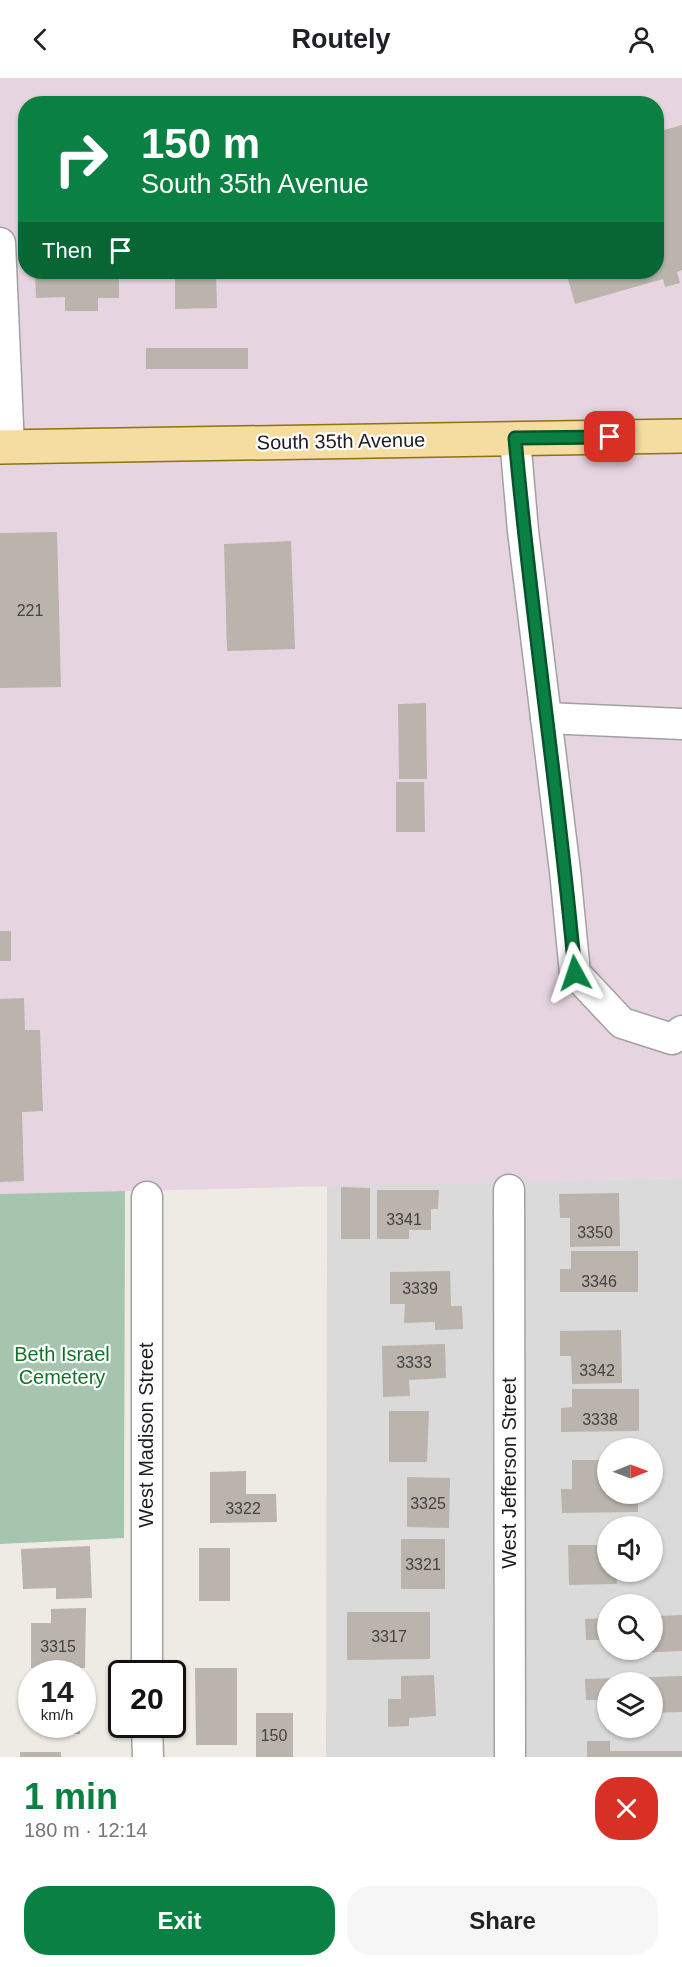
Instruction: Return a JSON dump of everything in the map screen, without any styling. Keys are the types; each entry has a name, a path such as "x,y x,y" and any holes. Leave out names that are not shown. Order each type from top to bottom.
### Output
{"main road":[{"name":"South 35th Avenue","path":"5,447 682,436"}],"street":[{"path":"0,243 5,447"},
{"path":"515,438 523,531 566,871 575,973 622,1023 672,1039 682,1031"},
{"path":"546,718 682,724"},
{"name":"West Jefferson Street","path":"509,1190 510,1757"},
{"name":"West Madison Street","path":"147,1197 147,1660"},
{"path":"147,1738 148,1757"}],"shaded area":[{"path":"0,78 682,78 682,1178 0,1194"},
{"path":"682,1178 682,1757 326,1757 327,1185"}],"green space":[{"name":"Beth Israel Cemetery","path":"125,1191 124,1538 0,1544 0,1194"}],"building":[{"path":"682,125 682,270 677,272 680,283 665,287 663,279 664,130"},
{"path":"35,279 119,279 119,298 98,298 98,311 65,311 65,297 36,298"},
{"path":"175,279 216,279 217,308 175,309"},
{"path":"568,279 663,279 575,304"},
{"path":"146,348 248,348 248,369 146,369"},
{"path":"57,532 61,687 0,688 0,533"},
{"path":"291,541 295,649 227,651 224,544"},
{"path":"426,703 427,779 399,779 398,704"},
{"path":"396,782 424,782 425,832 396,832"},
{"path":"0,931 11,931 11,961 0,961"},
{"path":"24,998 25,1030 40,1030 43,1111 22,1112 24,1181 0,1182 0,999"},
{"path":"341,1187 370,1188 370,1239 341,1239"},
{"path":"377,1190 439,1190 438,1209 431,1209 431,1230 409,1230 409,1239 377,1239"},
{"path":"619,1193 620,1246 570,1247 570,1218 560,1218 559,1194"},
{"path":"571,1251 638,1251 638,1292 560,1292 560,1269 571,1269"},
{"path":"450,1271 451,1306 462,1306 463,1329 435,1330 435,1322 404,1323 405,1304 390,1304 390,1272"},
{"path":"621,1330 622,1383 572,1384 571,1356 560,1356 560,1331"},
{"path":"445,1344 446,1378 409,1380 410,1396 383,1397 382,1346"},
{"path":"572,1389 639,1389 639,1431 561,1432 561,1408 572,1407"},
{"path":"389,1411 429,1411 427,1462 389,1462"},
{"path":"572,1460 597,1460 597,1504 638,1504 638,1512 562,1513 561,1489 572,1489"},
{"path":"246,1471 246,1494 276,1494 277,1522 210,1523 210,1472"},
{"path":"407,1477 450,1478 449,1528 407,1527"},
{"path":"401,1539 445,1539 445,1589 401,1589"},
{"path":"568,1545 597,1545 597,1582 617,1582 617,1584 569,1585"},
{"path":"90,1546 92,1598 56,1599 56,1588 23,1589 21,1549"},
{"path":"199,1548 230,1548 230,1601 199,1601"},
{"path":"86,1608 85,1660 31,1660 31,1623 51,1623 51,1609"},
{"path":"347,1612 430,1612 430,1659 347,1660"},
{"path":"682,1615 682,1651 663,1652 663,1616"},
{"path":"597,1618 597,1640 586,1640 585,1619"},
{"path":"195,1668 237,1668 237,1745 196,1745"},
{"path":"434,1675 436,1716 409,1718 409,1726 388,1727 388,1699 401,1699 401,1676"},
{"path":"682,1676 682,1712 663,1713 663,1677"},
{"path":"585,1679 597,1679 597,1700 586,1700"},
{"path":"256,1713 293,1713 293,1757 256,1757"},
{"path":"587,1741 610,1741 610,1751 682,1751 682,1757 587,1757"},
{"path":"20,1752 61,1752 61,1757 20,1757"}],"route":[{"path":"575,973 566,871 523,531 515,438 610,437"}]}
